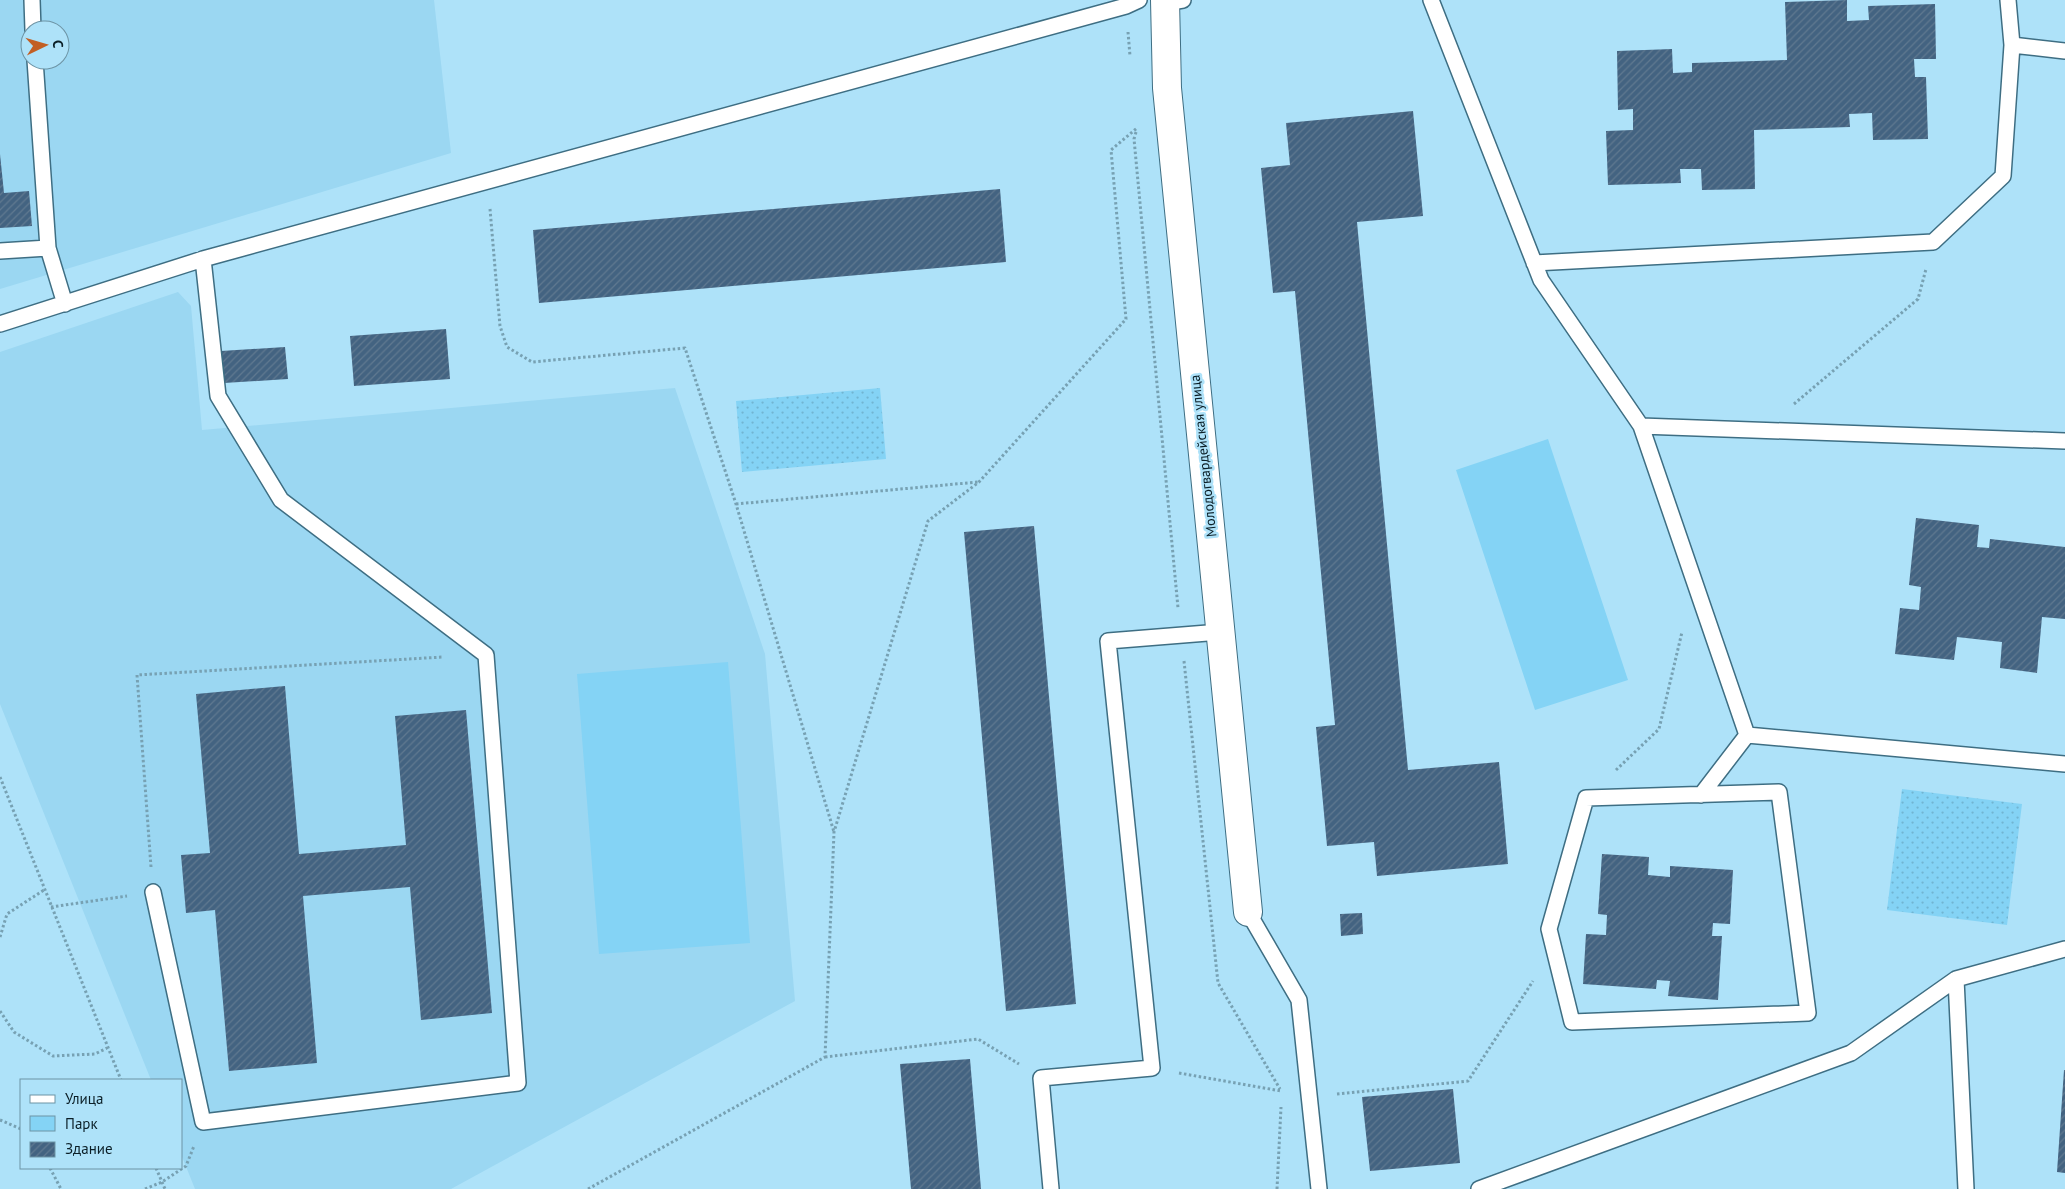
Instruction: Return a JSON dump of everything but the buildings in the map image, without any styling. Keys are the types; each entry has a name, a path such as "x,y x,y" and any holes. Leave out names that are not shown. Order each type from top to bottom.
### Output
{"street":[{"name":"Молодогвардейская улица","path":"1163,1 1167,88 1248,912"}],"lane":[{"path":"32,0 33,20"},
{"path":"1431,0 1541,280 1641,426 1747,735"},
{"path":"1534,263 1934,242 2003,176 2012,46 2008,0"},
{"path":"0,324 203,259 1126,6 1163,1"},
{"path":"2012,46 2065,51"},
{"path":"36,70 48,248 65,304"},
{"path":"0,251 48,248"},
{"path":"153,892 203,1122 518,1083 486,655 281,500 218,396 203,259"},
{"path":"1641,426 2065,441"},
{"path":"1051,1189 1042,1078 1152,1068 1108,641 1220,632"},
{"path":"1747,735 2065,764"},
{"path":"1701,795 1747,735"},
{"path":"1779,792 1808,1013 1572,1022 1550,929 1586,798 1779,792"},
{"path":"1248,912 1299,1000 1319,1189"},
{"path":"1479,1189 1851,1052 1956,979 2065,949"},
{"path":"1956,979 1966,1189"}],"path":[{"path":"825,1057 834,832 928,521 979,482 1126,319 1111,150 1137,128 1134,139 1181,635"},
{"path":"487,181 500,326 507,347 532,362 685,348 736,504 834,832"},
{"path":"1763,430 1918,299 1934,242"},
{"path":"736,504 979,482"},
{"path":"1586,798 1659,729 1695,582"},
{"path":"51,907 153,892 137,675 486,655"},
{"path":"0,777 120,1079"},
{"path":"0,937 7,914 44,890"},
{"path":"1152,1068 1309,1096 1468,1082 1542,968 1550,929"},
{"path":"0,1011 14,1032 53,1056 95,1054 108,1048"},
{"path":"588,1189 825,1057 978,1039 1042,1078"},
{"path":"1277,1189 1281,1091"},
{"path":"0,1120 20,1129"},
{"path":"182,1169 186,1166 203,1122"},
{"path":"51,1169 61,1189"},
{"path":"156,1169 165,1189"},
{"path":"145,1189 162,1182 182,1169"}],"shaded area":[{"path":"0,0 434,0 451,153 0,289"},
{"path":"178,292 191,306 202,430 675,388 765,654 795,1001 451,1189 195,1189 182,1156 182,1079 151,1079 0,704 0,352"}],"green space":[{"path":"880,388 886,459 742,472 736,401"},
{"path":"1548,439 1628,680 1535,710 1456,470"},
{"path":"728,662 750,943 599,954 577,674"},
{"path":"1902,789 2022,804 2007,925 1887,910"}]}
